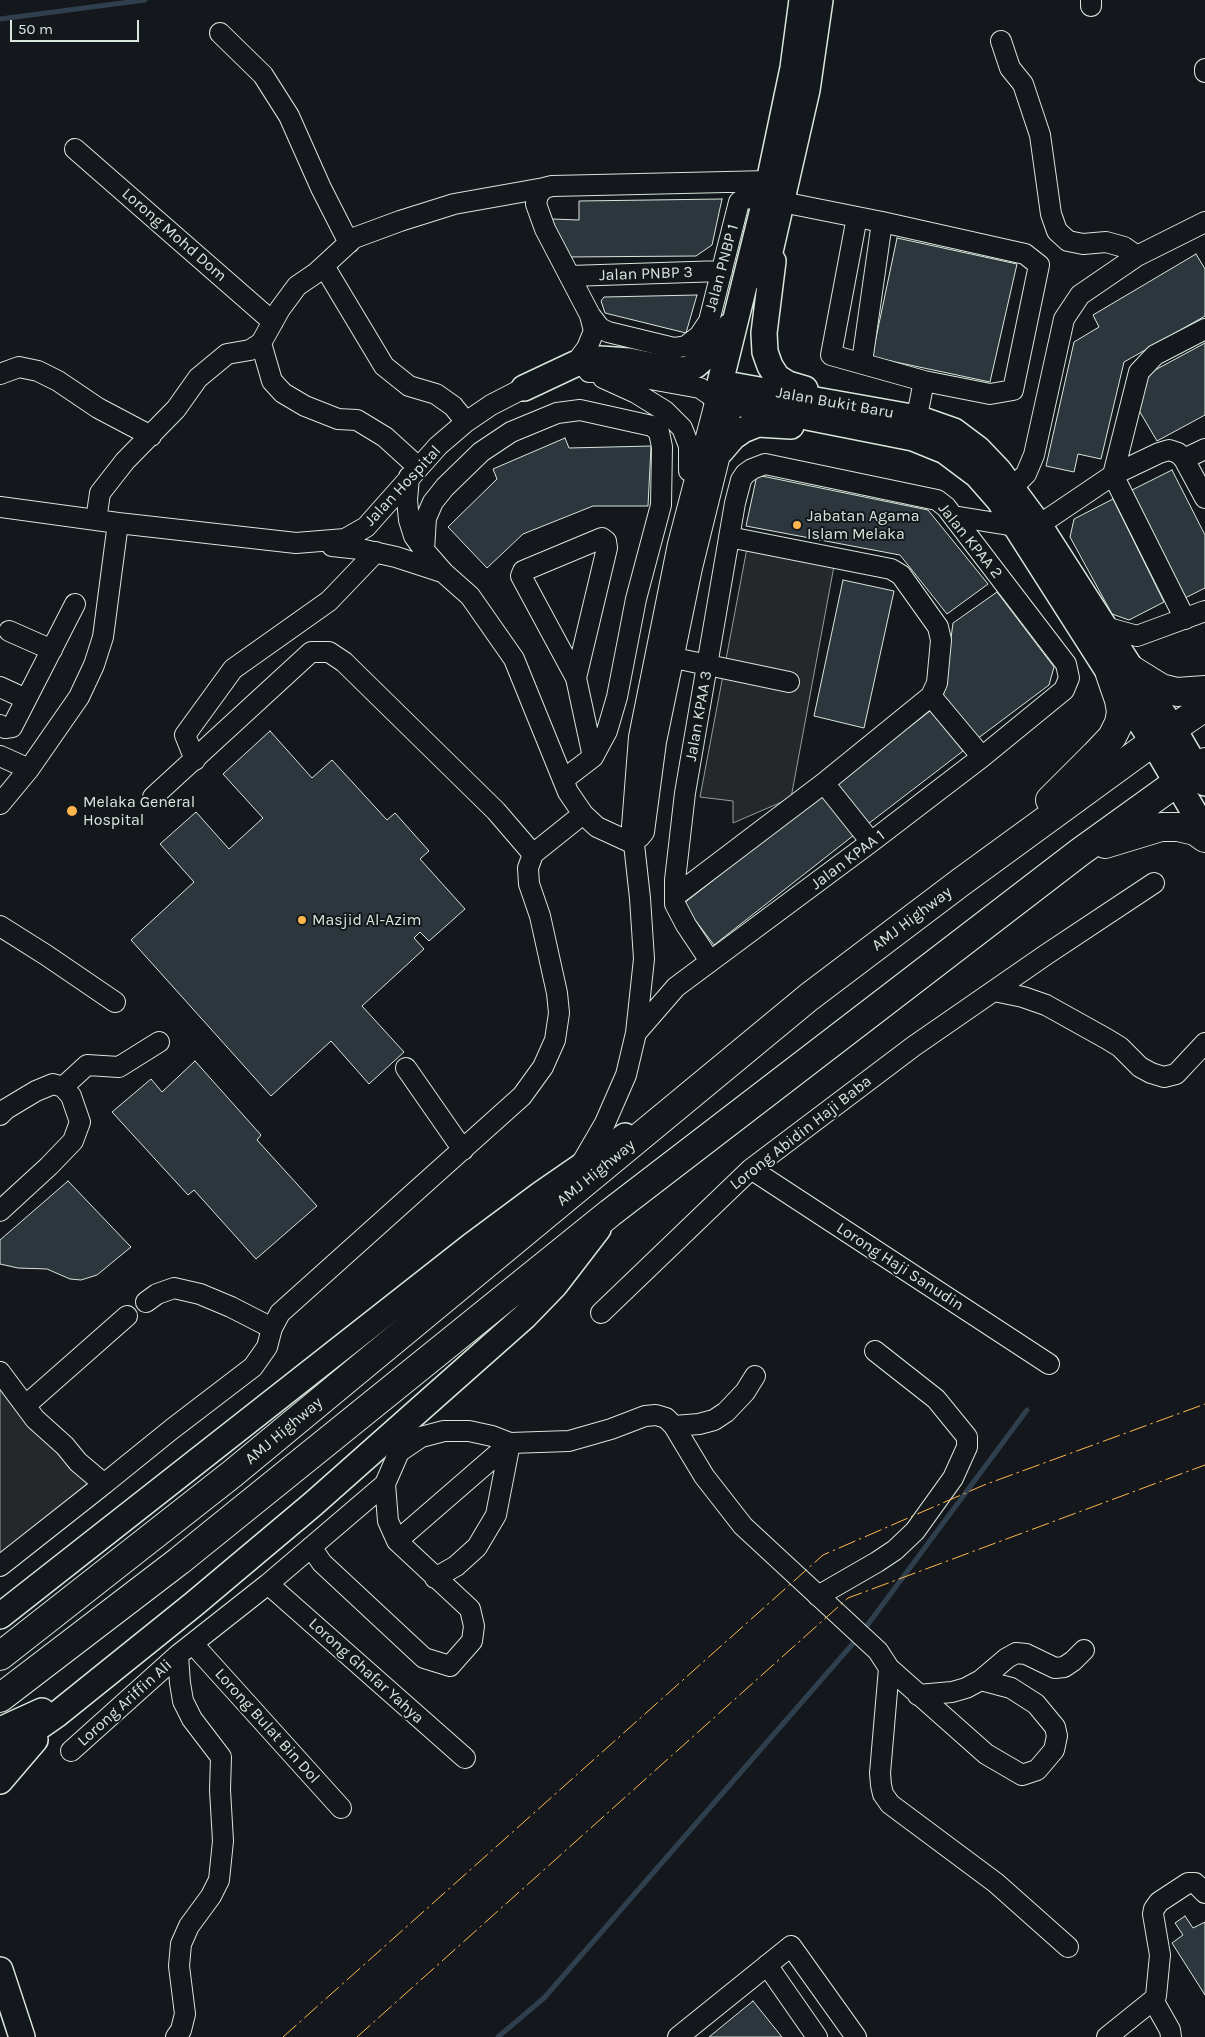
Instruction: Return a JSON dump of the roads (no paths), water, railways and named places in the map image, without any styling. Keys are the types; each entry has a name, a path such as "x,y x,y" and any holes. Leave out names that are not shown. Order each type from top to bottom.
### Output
{"highway":[{"path":"961,882 1027,823 1112,736 1119,723 1121,712 1121,672 1161,688 1177,692 1205,690"},
{"name":"AMJ Highway","path":"0,1656 232,1474 809,997 961,882 1163,735 1205,707"},
{"path":"0,1698 179,1561 610,1213 1080,852 1195,773"},
{"path":"1080,852 1161,827 1178,827 1195,831 1205,838"}],"main road":[{"path":"802,0 793,68 769,181 774,212 764,333 765,352 770,366 777,377 788,384 830,396 864,418"},
{"path":"721,391 774,212 807,90 820,0"},
{"path":"524,388 583,368 600,359 630,361 670,370 686,370 696,365 725,337 774,212"},
{"path":"721,391 741,300"},
{"name":"Jalan Bukit Baru","path":"721,391 915,428 1006,495 1163,735 1195,773 1205,831"},
{"path":"721,451 733,437 743,430 758,424 781,424 828,432 864,418"},
{"name":"Jalan Bukit Baru","path":"1027,526 1105,627 1121,672"},
{"path":"0,1630 9,1609 471,1246 610,1145 687,1099"},
{"path":"0,1754 86,1692 269,1542 393,1446 524,1317 579,1255 610,1213"},
{"path":"0,1730 86,1692"},
{"path":"0,1781 56,1715"},
{"path":"0,1970 22,2037"}],"street":[{"path":"220,33 263,75 289,116 321,188 349,243"},
{"path":"1002,41 1010,68 1023,84 1040,135 1051,214 1058,231 1068,241 1083,244 1106,242 1124,247 1137,256"},
{"name":"Lorong Mohd Dom","path":"75,149 273,322"},
{"path":"96,520 100,493 125,461 176,409 198,378 227,354 250,350 261,343 280,309 296,286 324,266 354,238 454,204 552,186 769,181"},
{"path":"544,188 538,195 536,204 545,229 590,315 594,331 583,368"},
{"name":"Jalan PNBP 1","path":"590,315 600,328 608,332 674,348 686,346 699,336 709,320 739,202 743,199 752,198 774,212"},
{"path":"774,212 857,217 1025,254 1039,265 1013,390 990,394 924,381 862,362 831,355 857,217"},
{"path":"862,362 882,222"},
{"path":"1006,495 1026,474 1034,455 1064,319 1080,295 1137,256 1204,224"},
{"path":"324,266 384,366 409,386 436,394 452,406 466,422"},
{"name":"Jalan PNBP 3","path":"570,276 722,271"},
{"path":"1185,619 1113,475 1140,372 1155,355 1205,329"},
{"path":"625,337 617,340 612,345 612,352 615,357 630,361"},
{"path":"261,343 272,380 283,393 305,406 338,419 357,420 385,437 414,472 407,500 414,536 444,573 470,596 514,660 563,780 583,814 597,826 634,844"},
{"path":"0,374 18,367 38,372 58,381 98,408 151,436"},
{"path":"583,368 721,391"},
{"path":"579,1167 605,1123 626,1075 636,1033 644,959 634,844 644,832 656,742 664,656 690,460 689,446 682,428 664,411 636,393 583,368"},
{"path":"915,428 924,381"},
{"name":"Jalan Hospital","path":"0,507 118,523 296,543 345,539 356,534 375,517 438,446 466,422 491,405 524,388"},
{"path":"664,656 692,568 721,451 721,391"},
{"path":"678,544 721,391"},
{"path":"424,550 426,518 433,502 445,487 481,452 511,432 557,412 580,410 652,426 659,432 662,447 661,505 636,599 617,697 607,731 593,757 563,780"},
{"path":"953,516 1027,526 1113,475 1169,450 1178,453 1184,459 1205,498"},
{"path":"1184,459 1205,450"},
{"name":"Jalan KPAA 2","path":"752,468 766,464 937,500 946,507 1066,664 1069,678 1064,690"},
{"name":"Jalan KPAA 3","path":"710,961 686,925 675,904 675,880 685,793 729,537 741,480 752,468"},
{"path":"0,804 29,769 79,697 94,665 103,636 118,523"},
{"path":"675,896 824,783 932,696 937,683 941,640 938,627 901,575 891,569 729,537"},
{"path":"576,678 606,548 606,541 602,538 522,571 521,576 576,678 593,757"},
{"path":"296,543 376,552 444,573"},
{"path":"195,760 185,735 233,670 329,601 376,552"},
{"path":"0,725 5,728 12,727 75,604"},
{"path":"1105,627 1137,636 1205,611"},
{"path":"9,631 52,650"},
{"path":"153,798 311,652 329,652 344,662 496,811 533,854"},
{"path":"664,656 788,682"},
{"path":"0,687 26,699"},
{"name":"Jalan KPAA 1","path":"636,1033 676,987 871,842 982,757 1064,690"},
{"path":"932,696 982,757"},
{"path":"0,756 29,769"},
{"path":"824,783 871,842"},
{"path":"0,1566 253,1367 266,1347 272,1328 280,1313 522,1096 543,1067 555,1040 559,1013 557,993 540,916 530,884 528,868 533,854 583,814"},
{"name":"Lorong Abidin Haji Baba","path":"601,1313 751,1169 914,1046 1154,883"},
{"path":"0,926 115,1002"},
{"path":"994,991 1023,997 1046,1006 1120,1047 1140,1067 1164,1077 1176,1074 1205,1043"},
{"path":"63,1087 87,1065 120,1067 159,1042"},
{"path":"406,1068 463,1150"},
{"path":"0,1115 36,1091 53,1084 63,1087 72,1096 80,1122 73,1140 49,1166 0,1211"},
{"name":"Lorong Haji Sanudin","path":"751,1169 1049,1364"},
{"path":"146,1302 157,1294 174,1288 200,1294 272,1328"},
{"path":"26,1406 126,1316"},
{"path":"818,1596 895,1550 915,1531 953,1478 967,1447 967,1437 936,1399 875,1351"},
{"path":"0,1372 6,1394 26,1406 35,1418 65,1446 78,1462 104,1484"},
{"path":"674,1426 699,1424 714,1420 726,1412 745,1392 755,1376"},
{"path":"312,1547 322,1563 424,1658 450,1666 472,1641 474,1626 470,1609 397,1541 388,1521 385,1484 393,1446 444,1431 469,1431 492,1436 510,1443 568,1441 611,1429 645,1416 656,1415 666,1418 674,1426 704,1476 743,1526 878,1651 889,1668 986,1754 1022,1775 1037,1770 1054,1750 1057,1736 1054,1727 1036,1704 1012,1688 981,1680"},
{"path":"397,1541 510,1443"},
{"path":"435,1578 456,1566 477,1547 496,1515 510,1443"},
{"name":"Lorong Ariffin Ali","path":"71,1751 185,1649 268,1584 385,1484"},
{"name":"Lorong Ghafar Yahya","path":"268,1584 465,1758"},
{"path":"176,2037 181,2030 185,2014 179,1966 182,1944 189,1926 211,1896 219,1880 223,1841 220,1790 221,1758 192,1719 183,1701 180,1683 185,1649"},
{"name":"Lorong Bulat Bin Dol","path":"185,1649 341,1808"},
{"path":"918,1695 952,1692 981,1680 1006,1658 1016,1653 1026,1654 1055,1668 1069,1664 1084,1650"},
{"path":"889,1668 880,1773 880,1785 883,1794 890,1804 996,1883 1068,1947"},
{"path":"1107,2037 1153,2000 1157,1990 1160,1955 1153,1914 1154,1909 1160,1902 1188,1882 1195,1883 1205,1893"},
{"path":"678,2037 791,1946 856,2037"},
{"path":"767,1965 817,2037"},
{"path":"1153,2000 1170,2030 1171,2037"}],"waterway":[{"path":"0,19 145,0"},
{"path":"866,1627 1027,1410"},
{"path":"498,2037 544,1998 856,1640"}],"place":[{"name":"Jabatan Agama Islam Melaka","path":"797,525"},
{"name":"Melaka General Hospital","path":"72,811"},
{"name":"Masjid Al-Azim","path":"302,920"}]}
